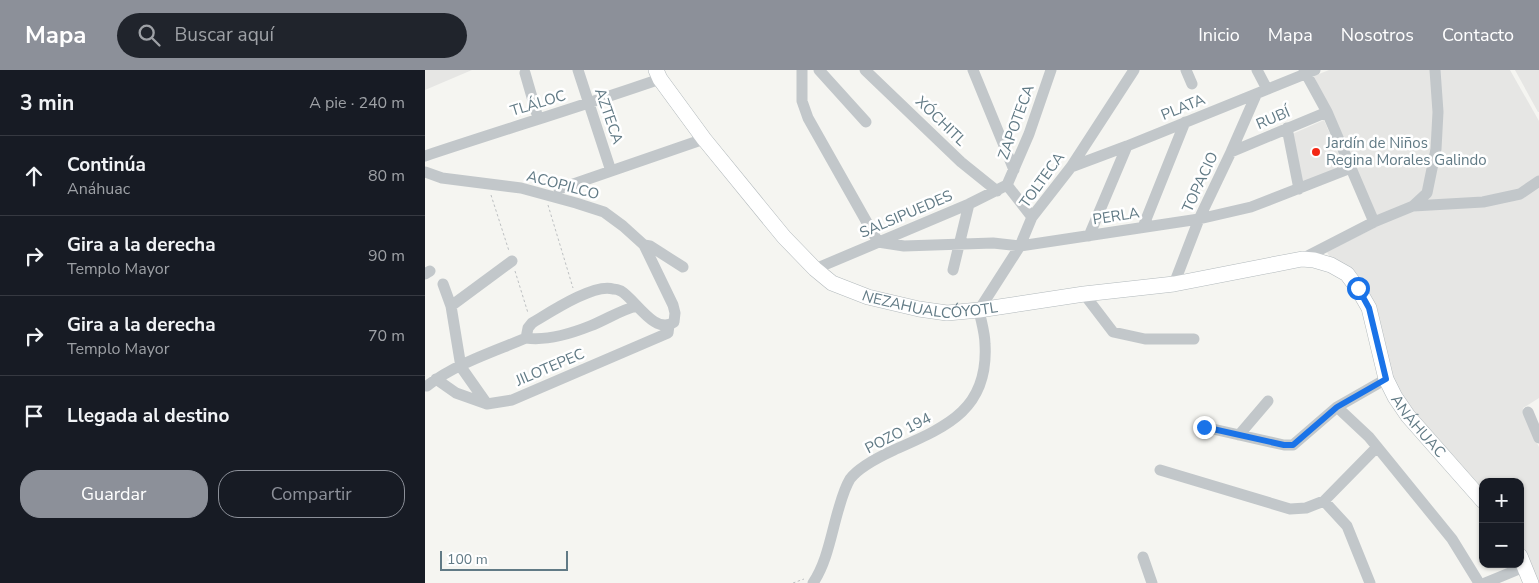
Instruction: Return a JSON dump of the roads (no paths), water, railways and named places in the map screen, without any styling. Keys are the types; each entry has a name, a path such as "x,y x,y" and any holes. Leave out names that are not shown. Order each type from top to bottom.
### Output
{"main road":[{"name":"NEZAHUALCÓYOTL","path":"658,74 705,139 785,237 815,269 832,283 868,297 919,309 947,313 1174,284 1302,259"},
{"name":"ANÁHUAC","path":"1302,259 1331,265 1347,274 1358,288 1369,308 1386,379 1395,397 1408,416 1479,496"},
{"path":"1524,567 1531,583"}],"street":[{"name":"AZTECA","path":"578,70 611,171"},
{"path":"802,70 802,101 808,118 878,242"},
{"path":"802,91 813,70"},
{"path":"819,70 866,122"},
{"name":"XÓCHITL","path":"865,70 961,162 997,191"},
{"path":"973,70 1015,170"},
{"name":"ZAPOTECA","path":"1007,185 1029,134 1051,70"},
{"name":"TOLTECA","path":"979,310 1020,246 1032,217 1071,167 1134,70"},
{"path":"1186,70 1192,84"},
{"path":"1257,70 1267,89"},
{"path":"1413,206 1427,192 1436,149 1438,112 1435,70"},
{"path":"1308,71 1374,222"},
{"name":"PLATA","path":"1071,167 1257,95 1308,71"},
{"path":"525,73 538,118"},
{"name":"TLÁLOC","path":"425,156 538,118 589,104 658,74"},
{"name":"TOPACIO","path":"1174,284 1199,219 1257,95"},
{"name":"RUBÍ","path":"1231,152 1327,112"},
{"path":"1143,227 1185,122"},
{"path":"1287,128 1299,189"},
{"path":"559,189 705,139"},
{"path":"1089,236 1127,146"},
{"name":"PERLA","path":"878,242 904,246 993,244 1020,246 1199,219 1251,208 1351,168"},
{"name":"ACOPILCO","path":"425,172 442,178 521,188 604,212 644,245 673,305 675,313 674,322 669,325"},
{"path":"1302,259 1374,222 1413,206 1483,202 1520,194 1539,181"},
{"path":"1007,185 1032,217"},
{"name":"SALSIPUEDES","path":"815,269 969,204 1007,185"},
{"path":"953,270 969,204"},
{"path":"644,245 650,246 683,268"},
{"path":"451,306 512,261"},
{"path":"443,284 451,306 461,367 487,404"},
{"path":"525,338 528,328 532,323 577,297 610,288 621,291 653,321 662,325 669,325"},
{"path":"1084,294 1113,332 1145,339 1193,339"},
{"path":"461,367 525,338 553,337 591,326 637,306"},
{"name":"POZO 194","path":"813,583 819,574 843,494 851,479 875,459 938,430 971,403 982,383 985,365 985,343 979,310"},
{"name":"JILOTEPEC","path":"461,367 432,383 487,404 512,400 668,333 669,325"},
{"path":"1204,427 1284,445 1293,445 1337,407 1386,379"},
{"path":"1239,435 1268,401"},
{"path":"1337,407 1359,426 1452,539 1479,583"},
{"path":"1528,412 1539,438"},
{"path":"1160,470 1290,508 1306,508 1324,502 1377,447"},
{"path":"1324,502 1347,526 1370,583"},
{"path":"1143,557 1153,583"},
{"path":"1485,583 1511,568"}],"place":[{"name":"Jardín de Niños Regina Morales Galindo","path":"1316,152"}]}
